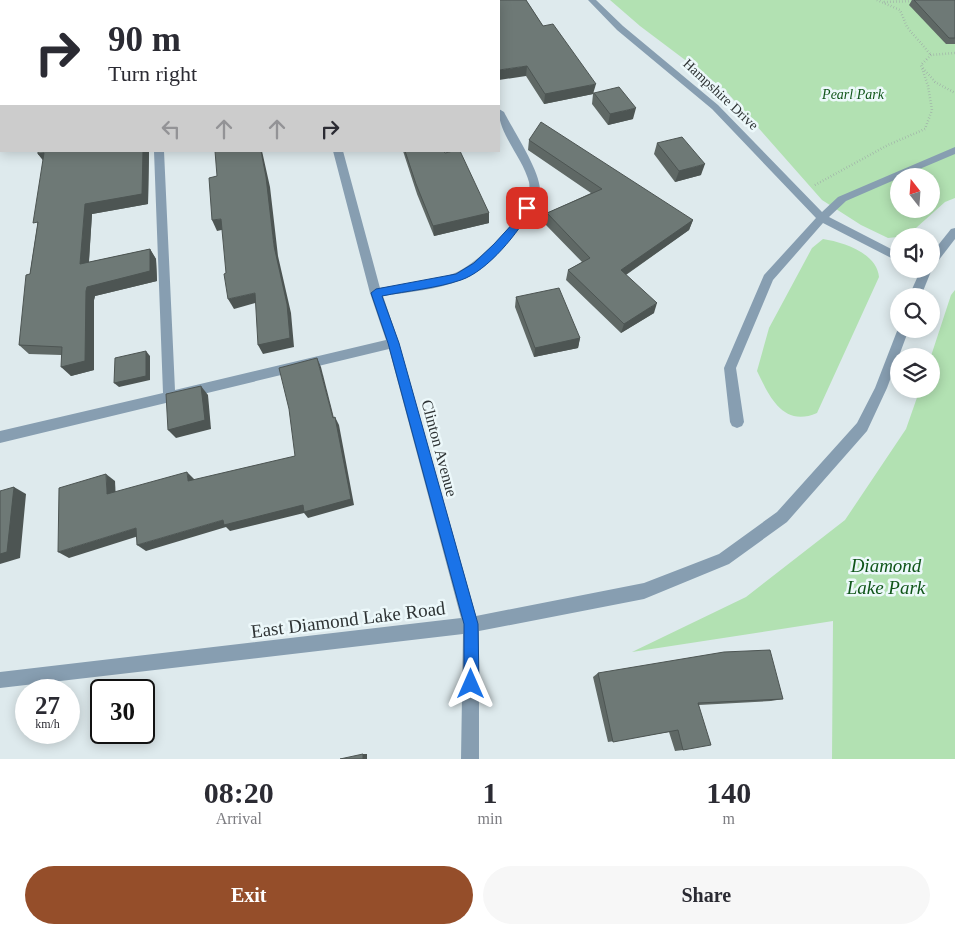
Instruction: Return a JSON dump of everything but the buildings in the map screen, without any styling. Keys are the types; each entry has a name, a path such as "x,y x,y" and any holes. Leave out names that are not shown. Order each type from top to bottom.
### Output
{"street":[{"name":"Hampshire Drive","path":"592,0 620,28 715,107 822,218 890,253"},
{"path":"376,293 459,277 478,266 519,222 535,193 532,175 500,114"},
{"path":"737,422 730,368 768,278 822,218 842,199 955,150"},
{"path":"159,152 169,395"},
{"name":"Clinton Avenue","path":"338,152 376,293 393,343 471,624 470,759"},
{"path":"940,250 955,232"},
{"name":"East Diamond Lake Road","path":"0,680 471,624 644,591 724,560 782,517 862,427 881,388 900,338"},
{"path":"0,436 393,343"}],"path":[{"path":"876,0 900,10 907,27 931,55"},
{"path":"884,2 917,1"},
{"path":"921,65 931,55 955,53"},
{"path":"801,195 822,180 888,144 925,129 932,110 928,86 921,65"},
{"path":"921,65 935,82 955,92"}],"green space":[{"name":"Pearl Park","path":"610,0 955,0 955,198 940,206 940,168 890,168 890,218 927,218 916,228 890,228 890,238 888,238 861,225 822,200 725,90 640,26"},
{"path":"823,239 849,246 866,255 877,269 879,277 817,413 805,417 795,416 786,413 772,399 757,371 769,328 812,248"},
{"name":"Diamond Lake Park","path":"955,290 955,759 832,759 833,621 632,652 746,597 845,520 906,429 917,398 940,398 940,348 934,348 937,338 940,338 940,329 951,295"}],"route":[{"path":"471,684 471,624 393,343 376,293 459,277 478,266 498,246 519,222 527,208"}]}
